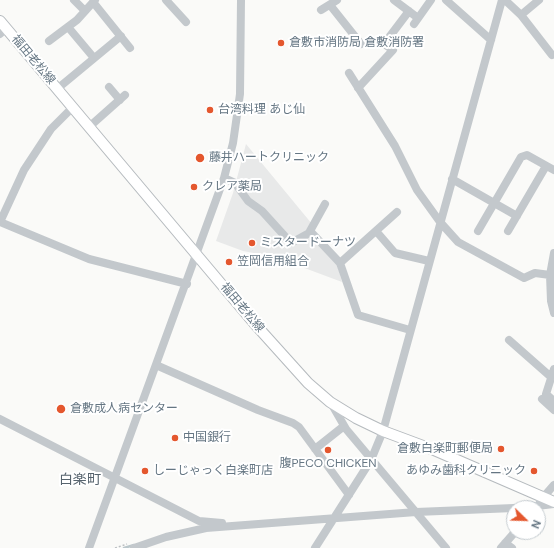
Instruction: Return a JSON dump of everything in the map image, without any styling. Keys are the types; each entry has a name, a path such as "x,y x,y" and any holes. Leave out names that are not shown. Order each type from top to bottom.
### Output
{"main road":[{"name":"福田老松線","path":"2,27 73,107 264,334 308,383 330,402 356,418 382,431 434,450 554,503"}],"street":[{"path":"74,0 85,11"},
{"path":"166,0 186,22"},
{"path":"89,548 187,284 224,178 233,144 240,94 241,0"},
{"path":"394,0 409,11 416,21 431,0"},
{"path":"446,0 490,40"},
{"path":"315,548 371,460 382,431 502,0"},
{"path":"505,0 521,15 552,55"},
{"path":"521,15 539,0"},
{"path":"49,41 68,27 94,1 130,48"},
{"path":"321,10 333,2 361,44"},
{"path":"358,88 393,50 384,44 409,11"},
{"path":"68,27 94,58"},
{"path":"57,89 121,36"},
{"path":"349,73 395,146 417,190 440,222 458,242 524,278 535,273 550,275"},
{"path":"89,127 123,98 109,87"},
{"path":"73,107 51,128 24,170 0,222 89,259 187,284"},
{"path":"478,231 521,157 527,155 554,170"},
{"path":"508,231 546,166"},
{"path":"224,178 235,183 248,201 262,211 290,243 311,232"},
{"path":"452,179 517,216"},
{"path":"311,232 310,230 325,204"},
{"path":"340,262 397,212"},
{"path":"376,231 395,253 429,261"},
{"path":"311,232 340,262 358,315 410,330"},
{"path":"554,253 550,275 554,313"},
{"path":"509,340 553,373 546,394 554,400"},
{"path":"156,365 258,410 293,423 299,427 349,495"},
{"path":"542,400 554,410"},
{"path":"330,402 344,426 371,460 446,548"},
{"path":"0,419 194,518 204,522 222,522 222,527"},
{"path":"315,449 344,426"},
{"path":"541,500 554,485"},
{"path":"134,548 191,529 416,512 506,508"},
{"path":"191,529 194,518"}],"shaded area":[{"path":"246,144 312,224 306,233 337,264 342,282 275,257 243,251 216,241 233,193"}],"waterway":[{"path":"124,548 134,545"}],"place":[{"name":"倉敷市消防局 倉敷消防署","path":"281,43"},
{"name":"台湾料理 あじ仙","path":"210,110"},
{"name":"藤井ハートクリニック","path":"200,158"},
{"name":"クレア薬局","path":"194,187"},
{"name":"ミスタードーナツ","path":"252,243"},
{"name":"笠岡信用組合","path":"229,262"},
{"name":"倉敷成人病センター","path":"61,409"},
{"name":"中国銀行","path":"175,438"},
{"name":"倉敷白楽町郵便局","path":"501,449"},
{"name":"腹PECO CHICKEN","path":"328,450"},
{"name":"しーじゃっく白楽町店","path":"145,471"},
{"name":"あゆみ歯科クリニック","path":"534,471"}],"district":[{"name":"白楽町","path":"80,480"}]}
